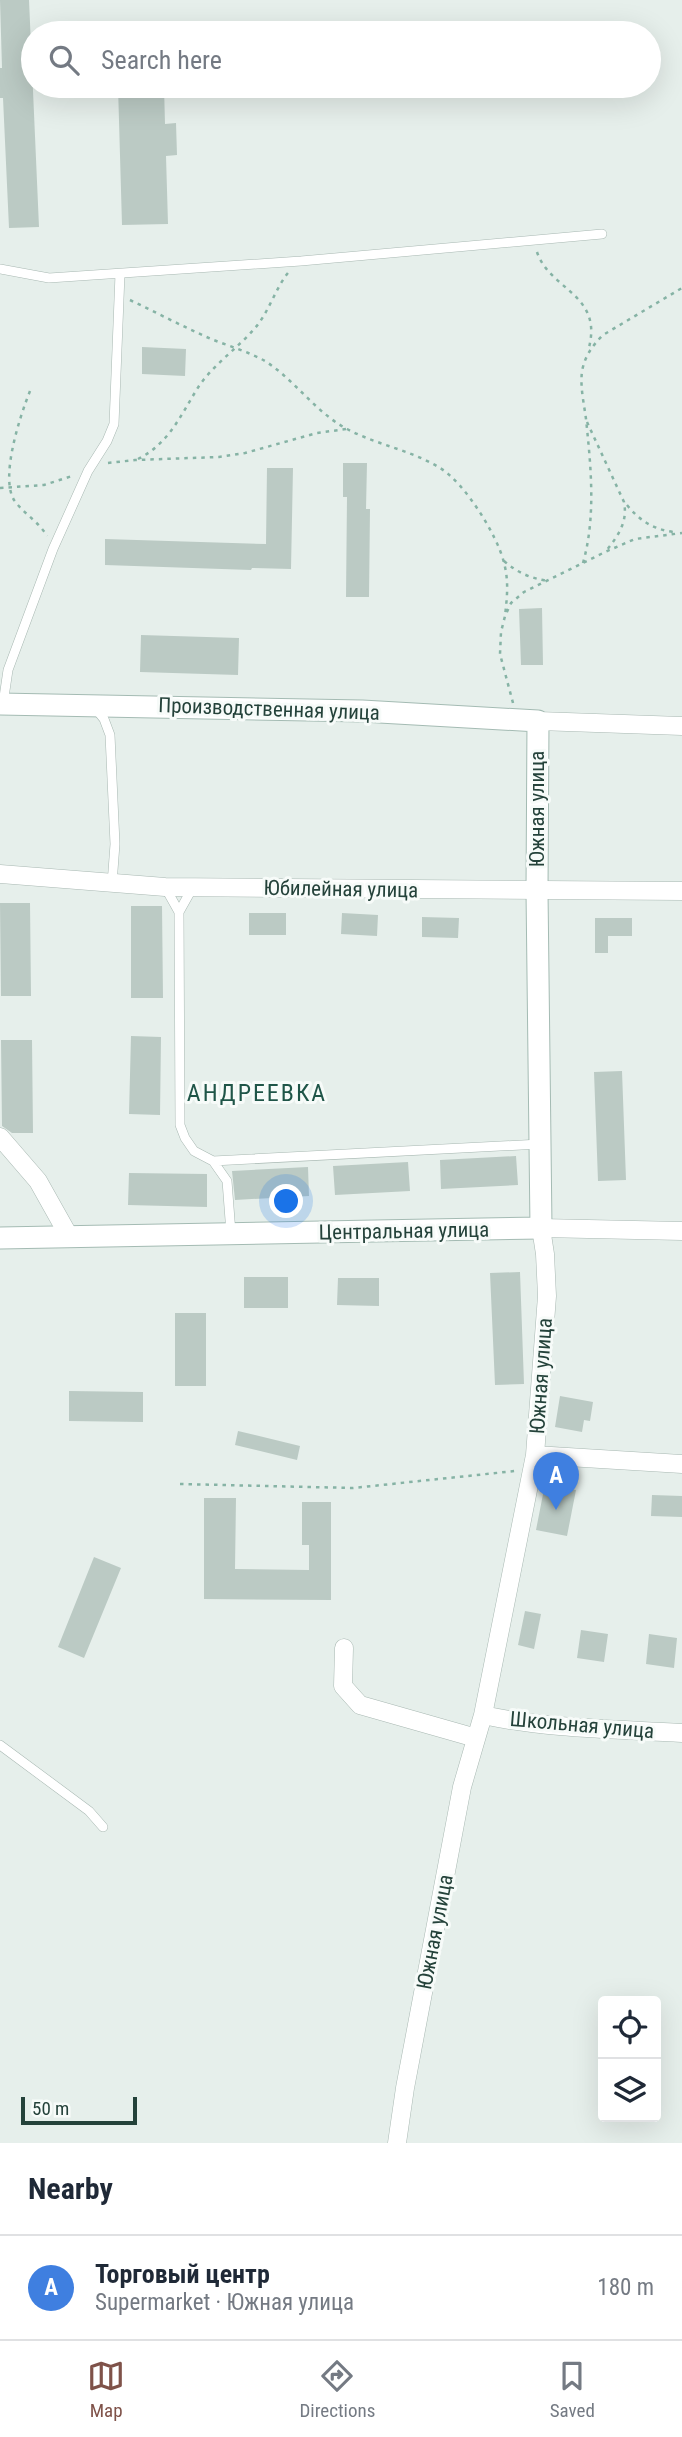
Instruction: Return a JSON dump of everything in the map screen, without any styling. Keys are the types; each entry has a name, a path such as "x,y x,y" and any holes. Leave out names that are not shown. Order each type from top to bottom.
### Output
{"street":[{"name":"Производственная улица","path":"1,704 362,711 528,720"},
{"path":"528,720 682,726"},
{"name":"Южная улица","path":"397,2143 462,1787 483,1715 534,1462 547,1296 541,1228 537,891 528,720"},
{"name":"Юбилейная улица","path":"0,874 165,887 682,891"},
{"path":"0,1137 38,1181 70,1237"},
{"name":"Центральная улица","path":"0,1238 541,1228 682,1231"},
{"path":"534,1462 682,1464"},
{"path":"344,1648 343,1686 360,1705 476,1738"},
{"name":"Школьная улица","path":"483,1715 549,1726 682,1733"}],"lane":[{"path":"0,269 49,278 120,274 602,234"},
{"path":"1,704 8,670 53,549 88,471 107,441 114,424 120,274"},
{"path":"91,704 104,719 110,735 115,844 112,884"},
{"path":"165,887 179,912 180,1125 194,1151 213,1161 227,1181 231,1235"},
{"path":"179,912 194,887"},
{"path":"213,1161 540,1144"},
{"path":"0,1745 89,1811 103,1827"}],"path":[{"path":"536,239 538,256 580,299 589,316 591,331 581,391 586,419 591,525 583,563"},
{"path":"135,460 150,453 179,422 200,384 257,326 284,278 300,261"},
{"path":"586,358 603,335 682,288"},
{"path":"121,295 267,362 346,429 441,468 460,484 478,510 504,561 507,584 499,654 528,720"},
{"path":"30,391 19,418 8,473 8,489 16,503 45,533 53,549"},
{"path":"586,419 624,502 626,512 623,526 605,552"},
{"path":"0,488 44,485 114,461 219,457 245,453 317,433 346,429"},
{"path":"624,502 646,524 681,533"},
{"path":"505,616 511,603 524,592 605,552 635,539 681,533"},
{"path":"504,561 516,572 549,581"},
{"path":"180,1484 353,1488 534,1462"}],"building":[{"path":"0,0 29,0 30,21 21,21 21,98 33,98 39,227 9,228 3,98 0,98"},
{"path":"118,98 164,98 165,124 176,123 177,155 166,156 168,224 122,225"},
{"path":"142,347 186,349 185,376 142,374"},
{"path":"343,463 367,463 366,509 370,509 369,597 346,597 347,497 343,497"},
{"path":"267,468 293,468 291,569 105,565 105,539 266,544"},
{"path":"542,608 543,665 521,665 519,609"},
{"path":"141,635 239,638 238,675 140,672"},
{"path":"0,903 30,903 31,996 1,996"},
{"path":"131,906 162,906 163,998 131,998"},
{"path":"249,913 286,913 286,935 249,935"},
{"path":"342,913 378,915 377,936 341,934"},
{"path":"422,917 459,918 458,938 422,937"},
{"path":"595,918 632,918 632,936 608,936 608,953 595,953"},
{"path":"131,1036 161,1037 160,1115 129,1114"},
{"path":"1,1040 32,1040 33,1133 12,1133 2,1126"},
{"path":"622,1071 626,1180 598,1181 594,1072"},
{"path":"516,1156 518,1185 441,1189 440,1160"},
{"path":"408,1162 410,1191 335,1195 333,1166"},
{"path":"308,1167 309,1196 235,1200 232,1171"},
{"path":"129,1173 207,1174 207,1207 128,1205"},
{"path":"520,1272 524,1384 495,1385 490,1273"},
{"path":"244,1277 288,1277 288,1308 244,1308"},
{"path":"338,1278 379,1278 379,1306 337,1305"},
{"path":"175,1313 206,1313 206,1386 175,1386"},
{"path":"69,1391 143,1392 143,1422 69,1421"},
{"path":"560,1396 593,1402 590,1421 584,1420 582,1432 555,1427"},
{"path":"238,1431 300,1446 297,1460 235,1445"},
{"path":"545,1484 576,1490 567,1536 536,1530"},
{"path":"652,1495 682,1496 682,1517 651,1516"},
{"path":"204,1498 236,1498 235,1569 309,1570 309,1545 302,1545 302,1502 331,1502 331,1600 204,1599"},
{"path":"94,1557 121,1568 84,1658 58,1647"},
{"path":"525,1611 541,1614 534,1649 518,1645"},
{"path":"581,1630 608,1634 604,1662 577,1658"},
{"path":"649,1634 677,1638 674,1668 646,1664"}],"place":[{"name":"Торговый центр","path":"556,1510"}],"district":[{"name":"АНДРЕЕВКА","path":"257,1093"}]}
